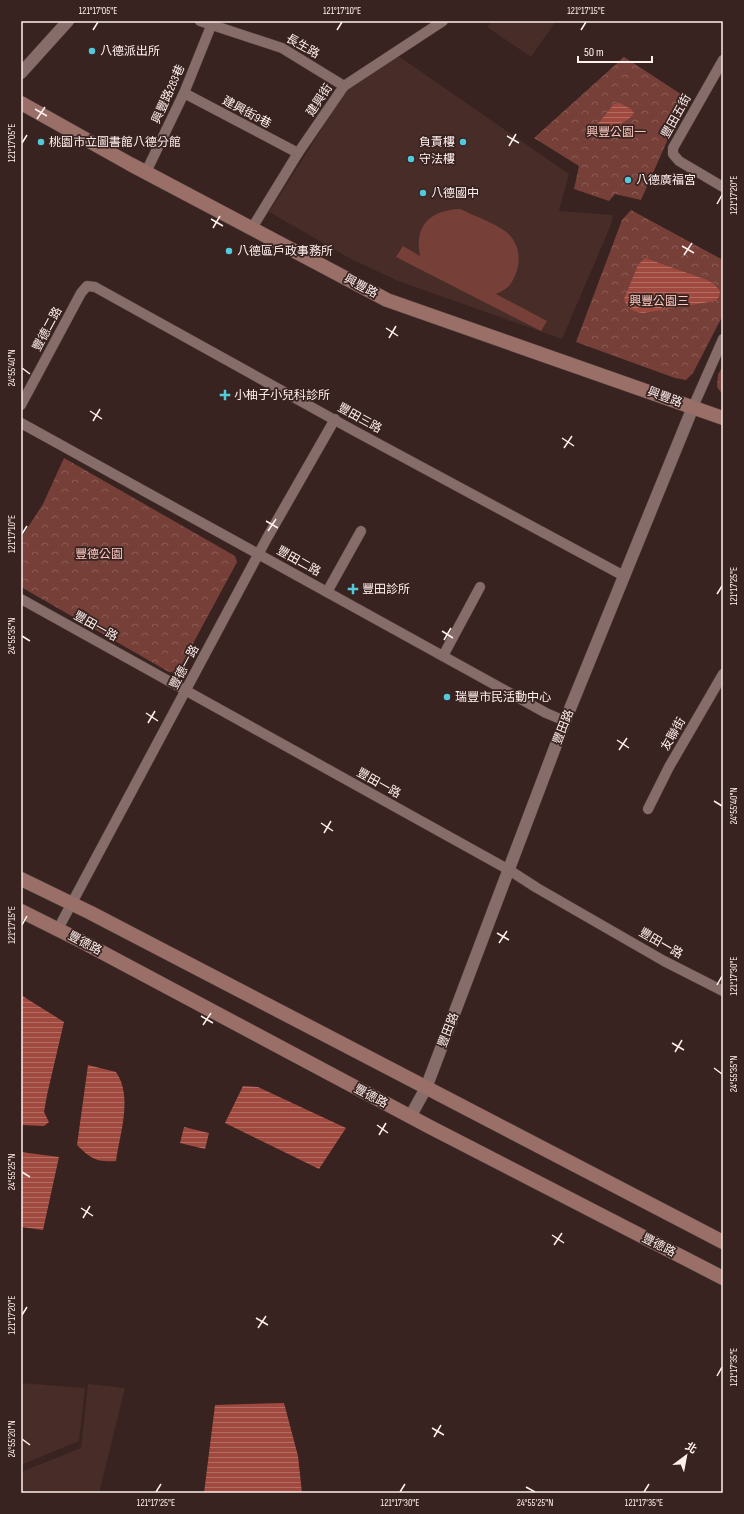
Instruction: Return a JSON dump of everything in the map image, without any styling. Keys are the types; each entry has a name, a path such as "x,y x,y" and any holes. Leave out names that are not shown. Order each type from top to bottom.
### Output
{"main road":[{"name":"興豐路","path":"21,104 387,300 723,418"},
{"path":"21,879 71,903 723,1242"},
{"name":"豐德路","path":"21,911 58,929 410,1117 723,1278"}],"street":[{"path":"21,73 68,21"},
{"name":"長生路","path":"200,21 211,26 237,32 282,48 344,86"},
{"name":"建興街","path":"252,228 298,153 344,86 443,21"},
{"name":"興豐路283巷","path":"146,172 184,93 211,26"},
{"name":"豐田五街","path":"723,60 673,148 673,154 679,161 723,187"},
{"name":"建興街9巷","path":"184,93 298,153"},
{"name":"豐田三路","path":"85,288 87,286 96,287 624,576"},
{"name":"豐德二路","path":"21,405 80,293 85,288"},
{"name":"豐田路","path":"410,1117 426,1088 565,721 709,367 723,340"},
{"name":"豐德一路","path":"58,929 259,554 336,419"},
{"name":"豐田二路","path":"21,423 546,713 565,721"},
{"path":"327,592 361,531"},
{"path":"443,656 480,587"},
{"name":"豐田一路","path":"21,599 509,870 537,888 664,961 723,991"},
{"name":"友聯街","path":"648,809 669,767 723,674"}],"shaded area":[{"path":"492,21 556,21 531,57 487,27"},
{"name":"八德國中","path":"397,55 569,174 559,211 613,215 611,225 562,339 398,281 351,259 269,212 349,86"},
{"path":"620,103 631,109 634,113 631,117 622,123 607,126 597,125 614,104"},
{"path":"645,258 707,280 714,284 720,291 719,297 715,301 643,313 634,311 629,308 624,299 638,265"},
{"path":"21,995 64,1022 44,1112 49,1122 44,1126 21,1125"},
{"path":"88,1065 116,1072 121,1082 125,1104 116,1161 94,1159 86,1154 77,1145"},
{"path":"243,1086 258,1087 346,1128 319,1169 225,1123"},
{"path":"184,1127 209,1133 205,1149 180,1143"},
{"path":"21,1152 59,1157 43,1230 21,1227"},
{"path":"21,1383 85,1388 79,1441 21,1465"},
{"path":"88,1384 125,1388 99,1493 21,1493 21,1472 81,1448"},
{"path":"284,1403 298,1456 302,1493 204,1493 215,1405"}],"green space":[{"name":"興豐公園一","path":"624,57 690,100 668,139 641,200 615,194 609,201 574,189 579,166 534,138"},
{"path":"460,209 495,225 511,236 518,250 518,265 513,280 509,286 496,294 547,321 541,331 396,257 403,246 420,256 420,236 422,228 426,222 433,216 440,213"},
{"name":"興豐公園三","path":"631,210 723,260 723,315 693,373 686,380 675,378 576,342 622,220"},
{"path":"723,365 723,395 717,387 718,375"},
{"name":"豐德公園","path":"64,458 235,556 237,562 177,673 169,672 21,587 21,538 43,504"}],"place":[{"name":"八德派出所","path":"92,51"},
{"name":"桃園市立圖書館八德分館","path":"41,142"},
{"name":"負責樓","path":"463,142"},
{"name":"守法樓","path":"411,159"},
{"name":"八德廣福宮","path":"628,180"},
{"name":"八德國中","path":"423,193"},
{"name":"八德區戶政事務所","path":"229,251"},
{"name":"小柚子小兒科診所","path":"225,395"},
{"name":"豐田診所","path":"353,589"},
{"name":"瑞豐市民活動中心","path":"447,697"}]}
